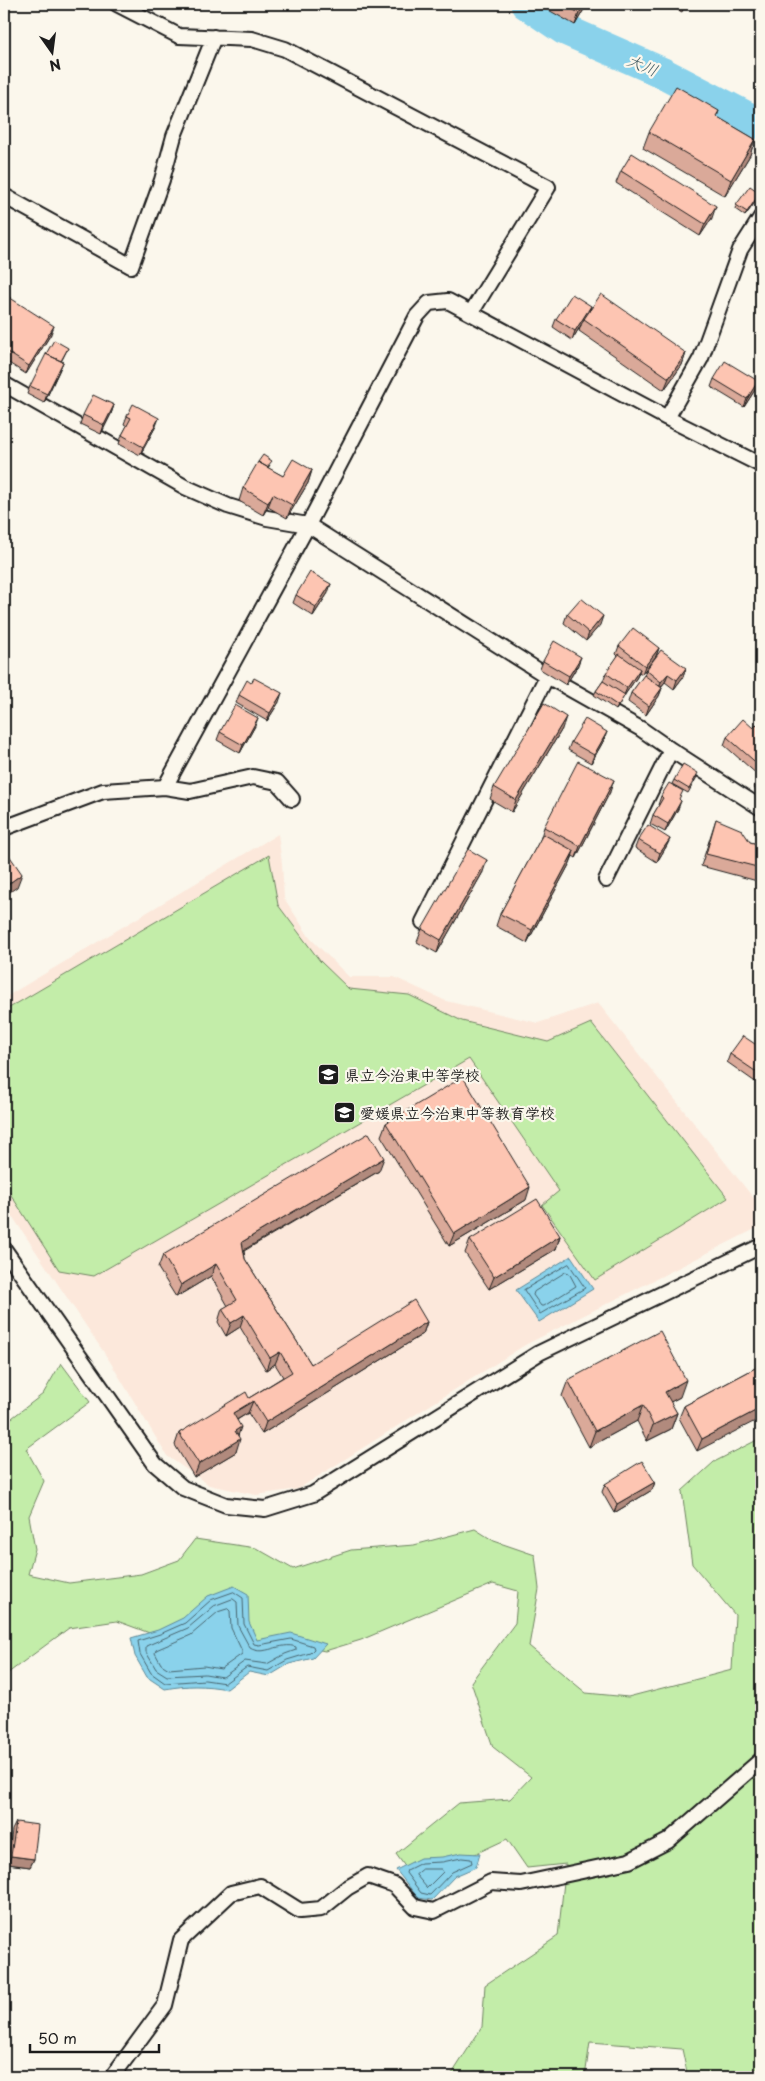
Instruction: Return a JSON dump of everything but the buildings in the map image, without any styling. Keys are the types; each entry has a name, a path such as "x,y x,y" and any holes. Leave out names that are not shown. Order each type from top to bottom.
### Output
{"street":[{"path":"117,4 179,36 252,39 285,48 548,187 471,313"},
{"path":"4,196 130,266 162,180 174,136 214,37"},
{"path":"668,418 701,358 740,250 761,217"},
{"path":"165,786 308,526 417,316 429,303 448,301 668,418 761,465"},
{"path":"4,384 185,487 228,506 267,518 308,526 546,676 642,729 761,808"},
{"path":"423,922 546,676"},
{"path":"606,880 671,750"},
{"path":"4,828 103,791 165,786 190,790 253,777 277,782 292,799"},
{"path":"4,1249 154,1464 183,1488 226,1505 265,1509 313,1494 539,1352 761,1246"},
{"path":"112,2077 165,2005 181,1940 231,1893 260,1886 300,1912 321,1909 347,1888 368,1876 394,1885 415,1907 434,1911 490,1882 521,1884 628,1861 668,1841 761,1760"}],"shaded area":[{"name":"愛媛県立今治東中等教育学校","path":"278,834 284,898 310,938 349,977 394,977 446,1001 538,1023 598,1003 756,1201 761,1226 525,1345 298,1489 256,1495 209,1485 167,1456 109,1360 4,1204 4,998"}],"green space":[{"path":"269,855 278,905 320,961 349,989 409,995 462,1021 548,1042 591,1023 728,1198 595,1280 542,1205 559,1191 469,1059 94,1276 59,1270 4,1184 4,1011"},
{"path":"61,1363 90,1402 26,1449 44,1481 29,1516 35,1549 28,1574 69,1583 141,1574 179,1560 195,1539 256,1548 293,1569 351,1550 414,1545 475,1529 494,1541 535,1555 539,1589 529,1646 586,1693 628,1697 732,1670 735,1615 692,1564 682,1491 714,1462 761,1438 761,2077 688,2077 682,2049 590,2042 585,2077 450,2077 482,2027 485,1985 558,1936 566,1864 527,1868 507,1839 460,1861 409,1872 396,1854 459,1803 510,1799 531,1777 493,1747 471,1682 515,1623 518,1591 493,1584 361,1640 325,1651 291,1644 163,1638 117,1621 69,1628 4,1676 4,1424 43,1394"}],"water":[{"path":"571,1256 593,1289 539,1322 516,1290"},
{"path":"234,1586 248,1594 249,1622 257,1640 291,1633 326,1644 313,1658 289,1664 269,1676 249,1672 227,1689 196,1686 165,1689 147,1677 135,1656 131,1638 158,1630 183,1618 208,1596"},
{"path":"461,1853 480,1854 476,1867 455,1876 432,1900 418,1898 396,1870 420,1858 442,1857"}],"waterway":[{"name":"大川","path":"526,4 563,29 663,73 761,124"}],"place":[{"name":"県立今治東中等学校","path":"329,1074"},
{"name":"愛媛県立今治東中等教育学校","path":"344,1112"}]}
